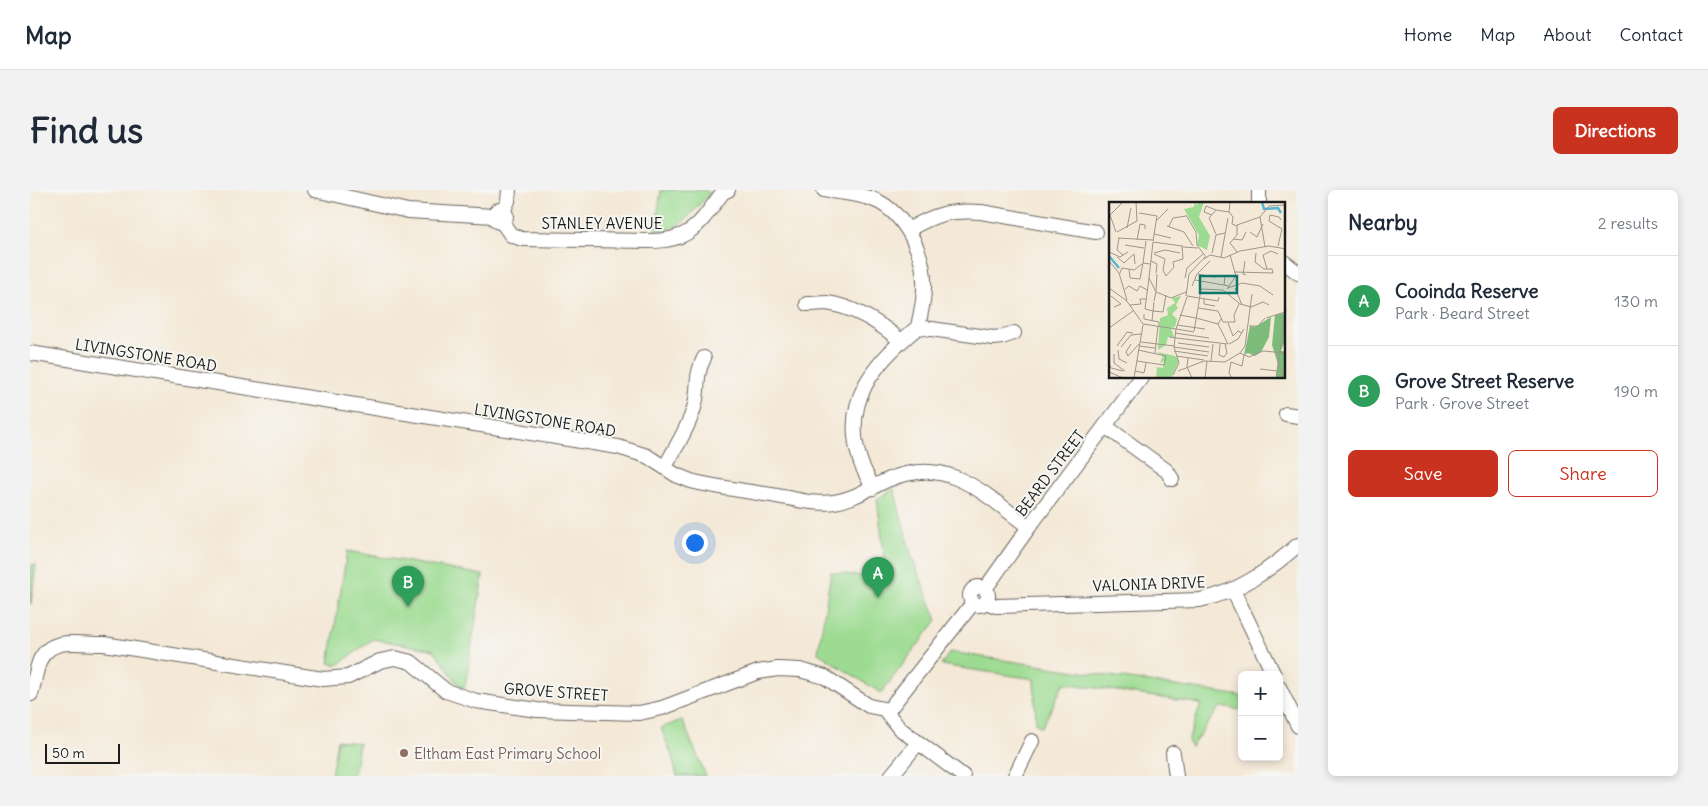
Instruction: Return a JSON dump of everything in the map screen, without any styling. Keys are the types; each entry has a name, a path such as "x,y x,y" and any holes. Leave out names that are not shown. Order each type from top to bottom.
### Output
{"street":[{"path":"315,190 408,211 500,216 508,201 509,190"},
{"name":"STANLEY AVENUE","path":"500,216 511,235 522,239 669,240 683,236 691,231 703,219 723,192 728,190"},
{"path":"824,190 880,203 902,221 916,245 925,287 918,327 901,340 873,371 864,386 854,416 854,432 860,462 873,488"},
{"path":"908,230 928,218 963,211 980,212 1096,232"},
{"path":"1286,264 1298,273"},
{"path":"807,304 827,303 846,308 875,322 901,340"},
{"path":"918,327 993,338 1014,333"},
{"name":"LIVINGSTONE ROAD","path":"30,353 618,448 638,452 683,478 699,483 825,503 858,496 889,479 915,472 947,474 962,479 1029,527"},
{"path":"664,467 691,417 697,395 698,370 704,358"},
{"name":"BEARD STREET","path":"887,712 981,598 1029,527 1141,379"},
{"path":"1106,426 1167,471 1172,478"},
{"name":"VALONIA DRIVE","path":"981,598 996,606 1200,600 1233,590 1270,569 1298,545"},
{"path":"1233,590 1272,671"},
{"name":"GROVE STREET","path":"30,698 34,655 55,637 68,635 88,638 104,644 323,679 348,677 389,658 403,659 418,667 446,691 463,698 522,709 561,711 628,713 650,711 758,672 789,668 812,672 825,677 869,706 887,712"},
{"path":"1283,694 1298,726"},
{"path":"887,712 899,728 963,776"},
{"path":"1015,776 1032,741"},
{"path":"891,776 918,743"},
{"path":"1173,753 1176,776"}],"green space":[{"path":"661,190 705,190 710,194 680,224 665,231 655,232"},
{"path":"894,489 911,555 937,620 881,693 818,653 831,572 860,576 885,562 877,499"},
{"path":"347,551 483,575 465,687 460,687 434,650 373,639 338,665 329,663"},
{"path":"36,564 31,604 30,604 30,566"},
{"path":"950,652 1238,695 1238,709 1220,707 1191,747 1188,741 1201,704 1064,683 1042,727 1036,724 1034,679 941,665"},
{"path":"682,720 706,776 677,776 672,756 661,728"},
{"path":"337,740 359,743 354,776 331,776"}],"place":[{"name":"Cooinda Reserve","path":"878,598"},
{"name":"Grove Street Reserve","path":"408,607"},
{"name":"Eltham East Primary School","path":"404,753"}]}
